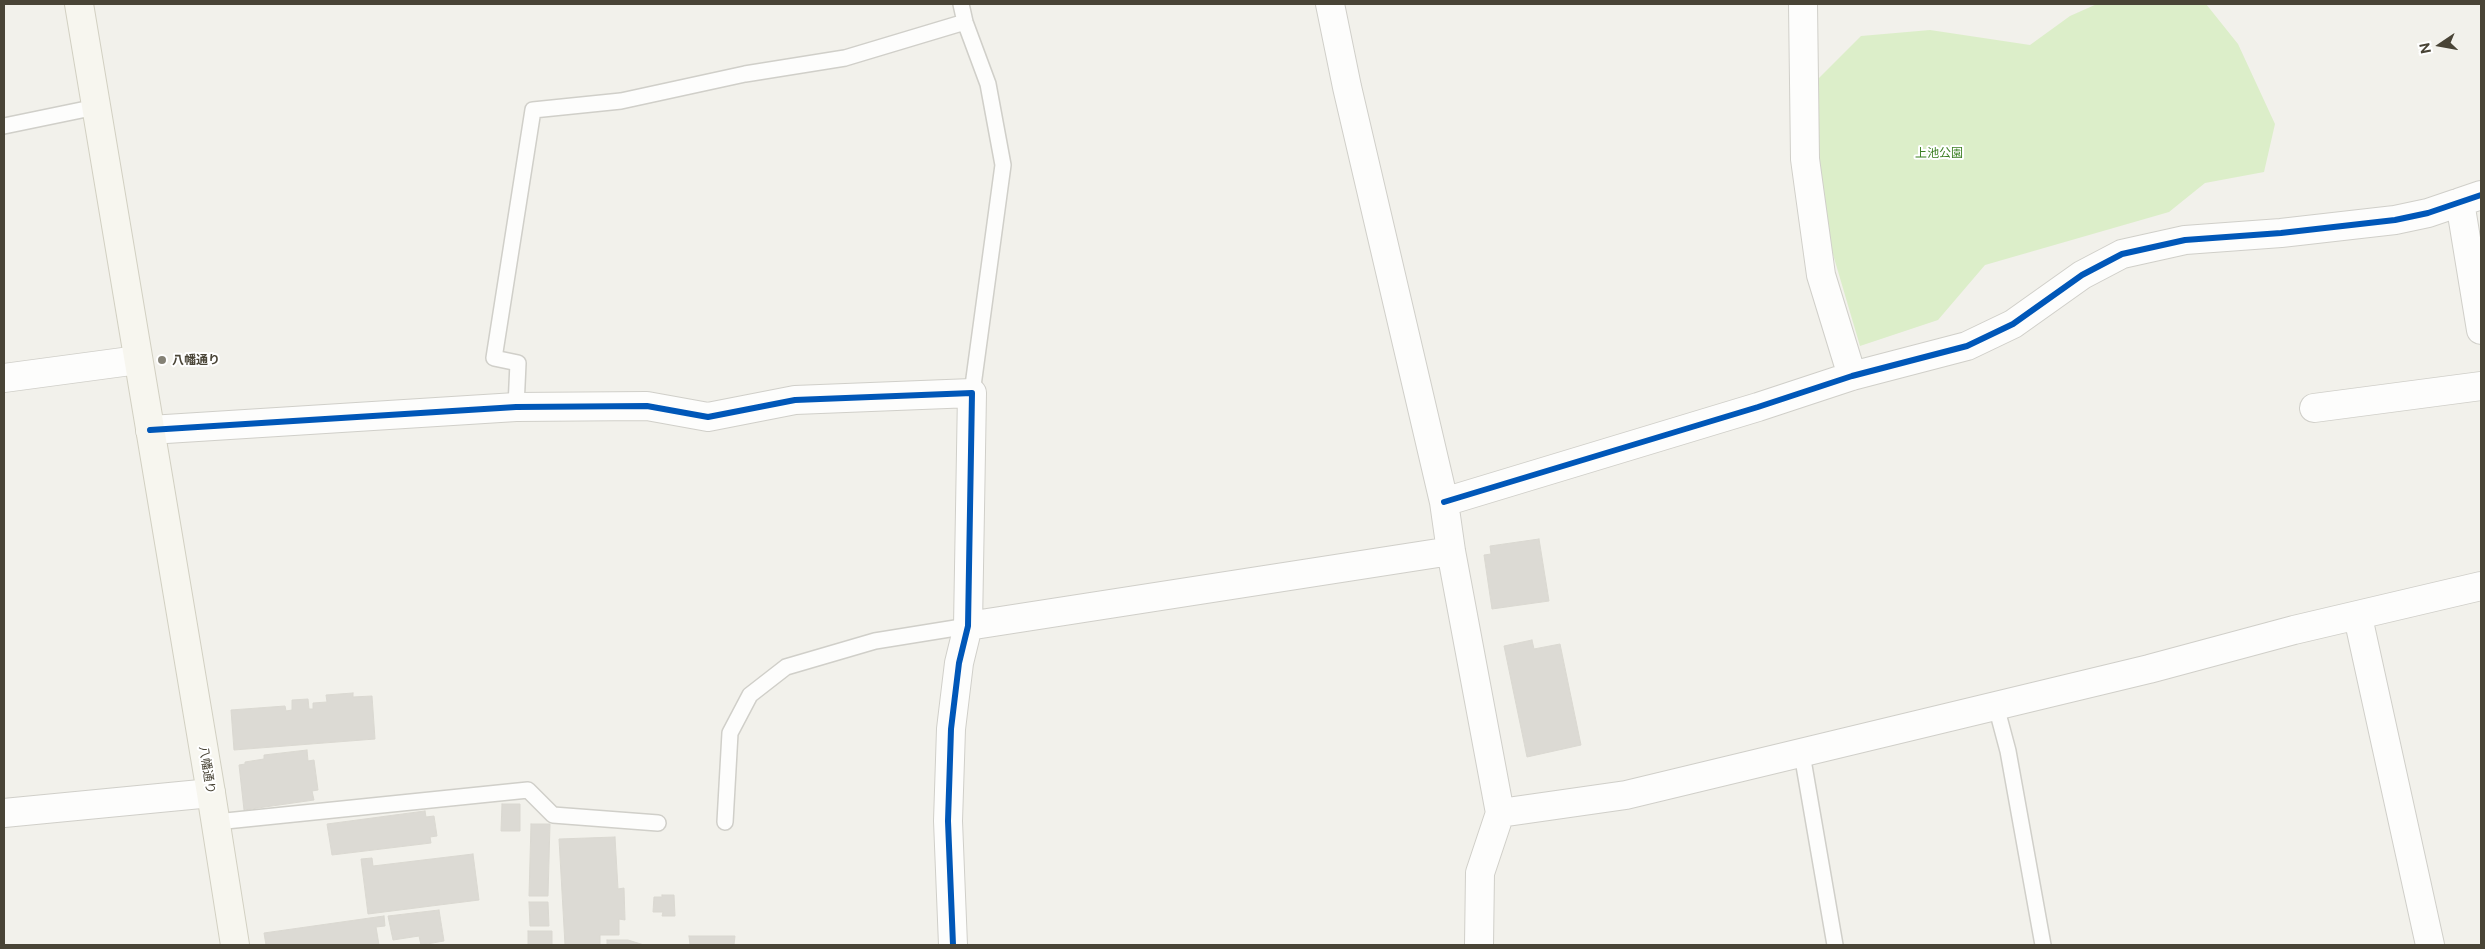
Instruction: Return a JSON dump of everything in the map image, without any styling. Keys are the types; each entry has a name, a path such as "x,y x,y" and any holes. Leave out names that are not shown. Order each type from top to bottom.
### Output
{"street":[{"name":"八幡通り","path":"79,4 235,945"},
{"path":"1330,4 1444,502 1451,552 1500,812 1480,873 1479,945"},
{"path":"1803,4 1806,169 1820,275 1852,376"},
{"path":"1444,502 1758,407 1852,376 1967,346 2013,324 2082,275 2122,254 2185,240 2307,230 2394,220 2428,213 2471,198 2481,330"},
{"path":"4,378 138,360"},
{"path":"2314,408 2481,386"},
{"path":"150,430 516,407 647,406 708,417 795,400 972,393 968,626 959,664 951,729 948,821 953,945"},
{"path":"968,626 1451,552"},
{"path":"1500,812 1626,795 1802,754 2294,630 2358,617 2481,586"},
{"path":"2358,617 2430,945"},
{"path":"4,813 211,793"}],"lane":[{"path":"962,4 966,22 988,84 1003,165 972,393"},
{"path":"516,407 518,363 494,358 533,110 621,101 745,74 844,58 966,22"},
{"path":"4,126 96,107"},
{"path":"725,822 730,732 750,696 786,667 875,641 968,626"},
{"path":"1996,706 2008,751 2043,945"},
{"path":"1802,754 1835,945"},
{"path":"216,822 528,790 553,815 658,823"}],"green space":[{"name":"上池公園","path":"2097,4 2206,4 2238,44 2275,124 2264,172 2205,183 2169,212 1985,265 1938,320 1860,346 1832,251 1823,201 1817,143 1817,80 1861,36 1930,30 2030,45 2070,16"}],"building":[{"path":"1539,539 1549,601 1492,609 1484,555 1491,554 1490,546"},
{"path":"1532,640 1534,649 1560,644 1581,745 1527,757 1504,646"},
{"path":"353,693 353,697 372,696 375,739 234,750 231,710 285,706 286,711 292,710 292,700 308,699 309,709 313,709 313,703 327,702 326,695"},
{"path":"307,750 308,761 314,760 318,790 312,791 314,800 244,810 239,765 245,764 245,762 264,759 264,755"},
{"path":"502,804 520,804 520,831 501,831"},
{"path":"425,811 426,817 434,816 437,836 430,837 431,843 332,855 327,824"},
{"path":"531,824 550,824 548,896 529,896"},
{"path":"615,837 618,889 624,888 625,920 619,919 619,935 600,935 600,945 565,945 559,839"},
{"path":"473,854 479,900 368,914 361,859 372,858 373,866"},
{"path":"662,895 674,895 675,916 662,916 663,912 653,912 654,897 662,897"},
{"path":"529,902 548,902 549,926 530,926"},
{"path":"439,910 444,941 421,945 419,936 393,940 388,916"},
{"path":"384,916 385,926 376,927 379,945 266,945 264,933"},
{"path":"528,931 552,931 552,945 528,945"},
{"path":"689,936 735,936 734,945 690,945"},
{"path":"607,940 628,940 644,945 607,945"}],"cycle path":[{"path":"1444,502 1758,407 1852,376 1967,346 2013,324 2082,275 2122,254 2185,240 2281,233 2395,220 2428,213 2481,195"},
{"path":"150,430 516,407 647,406 708,417 795,400 972,393 968,626 959,663 951,729 948,821 953,945"}],"place":[{"name":"八幡通り","path":"162,360"}]}
